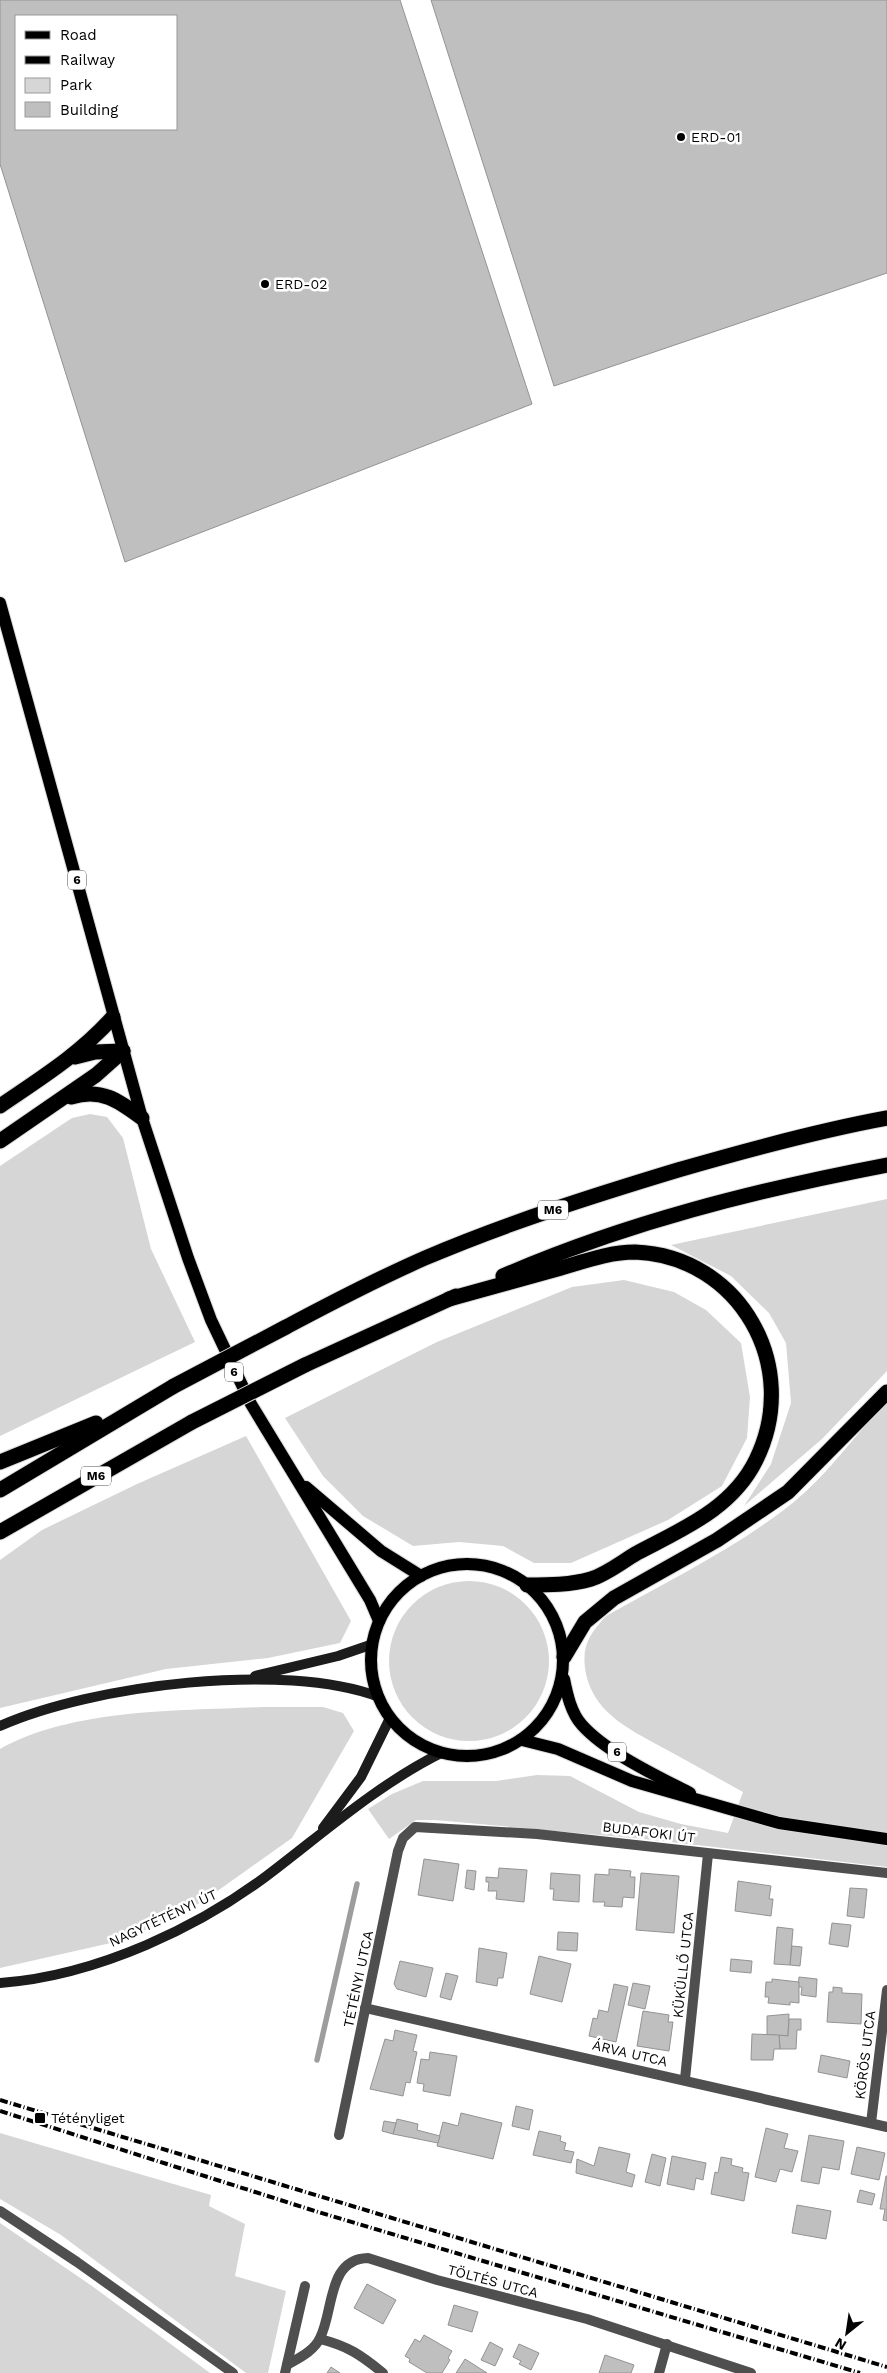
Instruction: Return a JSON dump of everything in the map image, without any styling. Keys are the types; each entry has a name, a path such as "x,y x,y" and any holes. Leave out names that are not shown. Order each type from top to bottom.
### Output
{"highway":[{"path":"0,1106 69,1059 92,1040 113,1017"},
{"path":"69,1059 94,1052 123,1051"},
{"path":"0,1141 96,1075 123,1051"},
{"path":"62,1099 86,1092 104,1095 122,1103 142,1118"},
{"name":"M6","path":"0,1490 174,1386 347,1294 424,1258 521,1220 736,1154 833,1128 887,1118"},
{"name":"M6","path":"0,1532 192,1422 305,1365 449,1299 550,1256 619,1232 810,1180 887,1165"},
{"path":"449,1299 606,1255 634,1252 659,1255 682,1262 722,1285 736,1298 759,1333 769,1366 771,1405 764,1440 748,1475 720,1506 685,1528 592,1579 553,1585 527,1585"},
{"path":"563,1664 585,1622 614,1598 717,1540 788,1492 887,1392"},
{"path":"0,1462 144,1403"}],"main road":[{"name":"6","path":"0,603 113,1017 142,1118 188,1258 212,1320 251,1404 370,1600 379,1622"},
{"name":"6","path":"297,1479 381,1551 421,1576"},
{"name":"6","path":"563,1664 554,1703 534,1730 522,1740 491,1754 466,1756 441,1753 413,1740 390,1718 373,1680 373,1644 379,1622 394,1598 421,1576 438,1569 475,1564 494,1568 511,1575 527,1585 542,1600 553,1617 561,1636 566,1692 574,1713 582,1725 613,1750 706,1801"},
{"path":"243,1679 338,1656 373,1644"},
{"path":"0,1726 72,1702 107,1694 243,1679 313,1681 358,1689 379,1697"},
{"name":"NAGYTÉTÉNYI ÚT","path":"318,1834 361,1778 390,1718"},
{"name":"6","path":"522,1740 558,1749 632,1781 706,1801 779,1824 887,1839"},
{"name":"NAGYTÉTÉNYI ÚT","path":"0,1983 64,1972 119,1955 172,1932 227,1904 277,1869 318,1834 418,1764 441,1753"}],"street":[{"name":"BUDAFOKI ÚT","path":"408,1832 416,1828 426,1827 537,1834 887,1873"},
{"name":"TÉTÉNYI UTCA","path":"338,2135 398,1850 408,1832"},
{"name":"KÜKÜLLŐ UTCA","path":"685,2079 708,1854"},
{"name":"KÖRÖS UTCA","path":"871,2123 887,1990"},
{"name":"ÁRVA UTCA","path":"366,2008 685,2079 887,2127"},
{"path":"0,2211 77,2262 233,2373"},
{"name":"TÖLTÉS UTCA","path":"320,2339 335,2282 345,2266 357,2258 368,2258 437,2280 587,2319 751,2373"},
{"path":"286,2369 305,2286"},
{"path":"286,2369 309,2351 320,2339 341,2344 358,2353 382,2373"},
{"path":"659,2373 667,2344"}],"green space":[{"path":"90,1114 107,1117 123,1138 151,1249 195,1342 0,1436 0,1166 72,1118"},
{"path":"887,1199 887,1371 822,1439 744,1506 771,1464 791,1403 786,1343 769,1313 731,1276 671,1245"},
{"path":"624,1280 674,1292 706,1310 741,1343 750,1397 747,1438 722,1486 668,1520 571,1563 534,1563 503,1546 459,1542 413,1546 363,1516 323,1476 285,1418 437,1342 572,1287"},
{"path":"887,1401 887,1867 644,1839 435,1820 416,1820 389,1839 368,1809 392,1794 423,1781 496,1781 537,1775 570,1776 639,1812 681,1824 728,1833 743,1792 630,1729 607,1712 591,1689 586,1674 584,1656 587,1642 606,1616 742,1539 785,1509 813,1485"},
{"path":"246,1436 351,1621 340,1643 268,1658 166,1669 0,1708 0,1560 42,1530 137,1484"},
{"path":"469,1581 485,1583 506,1591 525,1605 535,1617 545,1638 549,1661 547,1677 539,1698 525,1717 513,1727 492,1737 469,1741 453,1739 432,1731 413,1717 403,1705 393,1684 389,1661 391,1645 399,1624 413,1605 425,1595 446,1585"},
{"path":"323,1707 343,1713 354,1731 292,1838 202,1902 124,1940 0,1968 0,1749 29,1736 61,1726 94,1719 163,1711"},
{"path":"0,2133 211,2195 209,2206 245,2224 235,2276 286,2291 268,2373 246,2373 61,2235 0,2199"},
{"path":"0,2223 92,2286 210,2373 0,2373"}],"building":[{"name":"ERD-02","path":"0,0 400,0 532,404 125,562 0,164"},
{"name":"ERD-01","path":"431,0 887,0 887,273 554,386"},
{"path":"424,1859 459,1864 453,1901 418,1895"},
{"path":"499,1868 527,1870 524,1902 496,1899 497,1891 488,1891 489,1882 486,1882 486,1877 498,1878"},
{"path":"609,1869 631,1871 630,1877 635,1877 634,1898 623,1897 622,1907 604,1906 605,1902 593,1902 595,1874 609,1875"},
{"path":"467,1870 476,1871 474,1890 465,1888"},
{"path":"551,1873 580,1875 579,1902 553,1900 554,1889 550,1889"},
{"path":"641,1873 679,1876 674,1933 636,1930"},
{"path":"738,1881 771,1886 769,1899 773,1899 771,1916 735,1911"},
{"path":"850,1888 867,1889 864,1918 847,1916"},
{"path":"832,1923 851,1925 848,1947 829,1944"},
{"path":"777,1927 793,1929 790,1965 774,1964"},
{"path":"558,1932 578,1933 577,1951 557,1950"},
{"path":"792,1946 802,1947 800,1966 790,1965"},
{"path":"479,1948 507,1953 503,1978 498,1978 497,1986 476,1982"},
{"path":"539,1956 571,1964 562,2002 530,1994"},
{"path":"731,1959 752,1961 751,1973 730,1971"},
{"path":"400,1961 433,1968 426,1997 397,1989 394,1984"},
{"path":"446,1973 458,1976 451,2000 440,1997"},
{"path":"799,1977 817,1979 816,1997 801,1995 802,1987 798,1987"},
{"path":"772,1979 799,1982 799,2003 790,2002 790,2005 768,2003 769,1997 765,1997 766,1982 772,1982"},
{"path":"633,1983 650,1986 645,2009 628,2005"},
{"path":"614,1984 628,1987 616,2042 589,2036 593,2018 597,2019 599,2010 608,2012"},
{"path":"833,1987 842,1988 842,1993 862,1994 861,2024 827,2022 829,1992 833,1992"},
{"path":"643,2011 669,2015 668,2022 673,2022 669,2051 637,2046"},
{"path":"789,2014 788,2036 767,2035 767,2016"},
{"path":"789,2019 801,2019 801,2030 797,2030 796,2049 780,2049 779,2035 788,2036"},
{"path":"395,2030 417,2035 413,2051 417,2052 410,2083 406,2082 403,2096 370,2089 385,2039 393,2041"},
{"path":"752,2034 779,2035 780,2049 774,2049 773,2060 751,2060"},
{"path":"430,2052 457,2056 450,2096 423,2091 424,2084 417,2083 421,2059 429,2060"},
{"path":"821,2055 850,2061 847,2078 818,2072"},
{"path":"516,2106 533,2110 529,2130 512,2126"},
{"path":"461,2113 502,2123 493,2159 437,2146 443,2122 458,2126"},
{"path":"397,2119 418,2124 417,2130 440,2136 438,2143 393,2134"},
{"path":"384,2121 396,2123 393,2134 382,2131"},
{"path":"766,2128 788,2134 784,2148 798,2151 792,2172 780,2169 776,2182 755,2177"},
{"path":"539,2131 561,2136 560,2141 566,2143 564,2150 574,2152 571,2163 533,2155"},
{"path":"809,2135 844,2141 839,2170 822,2167 819,2184 801,2181"},
{"path":"599,2147 630,2154 626,2172 635,2175 632,2187 576,2173 577,2159 594,2166"},
{"path":"857,2147 885,2153 879,2180 851,2174"},
{"path":"652,2154 666,2158 660,2186 645,2182"},
{"path":"672,2156 706,2163 703,2180 696,2178 694,2190 667,2184"},
{"path":"721,2157 732,2159 731,2165 743,2168 742,2172 749,2173 744,2201 711,2194 715,2172 718,2173"},
{"path":"886,2176 887,2221 883,2220 885,2209 880,2209"},
{"path":"860,2190 875,2194 872,2205 857,2202"},
{"path":"797,2205 831,2211 826,2239 792,2233"},
{"path":"367,2284 396,2300 383,2324 354,2308"},
{"path":"454,2305 478,2312 472,2332 448,2325"},
{"path":"424,2335 452,2351 448,2358 450,2360 442,2373 427,2373 409,2362 410,2359 405,2356 415,2339 420,2342"},
{"path":"490,2342 503,2349 495,2366 481,2360"},
{"path":"519,2344 539,2353 531,2370 519,2364 521,2361 513,2357"},
{"path":"605,2355 634,2365 631,2373 599,2373"},
{"path":"465,2359 487,2373 456,2373"},
{"path":"331,2367 340,2373 327,2373"}],"waterway":[{"path":"317,2060 357,1884"}],"railway":[{"path":"0,2100 887,2367"},
{"path":"0,2111 318,2212 860,2373"}],"place":[{"name":"ERD-01","path":"681,137"},
{"name":"ERD-02","path":"265,284"},
{"name":"Tétényliget","path":"40,2118"}]}
